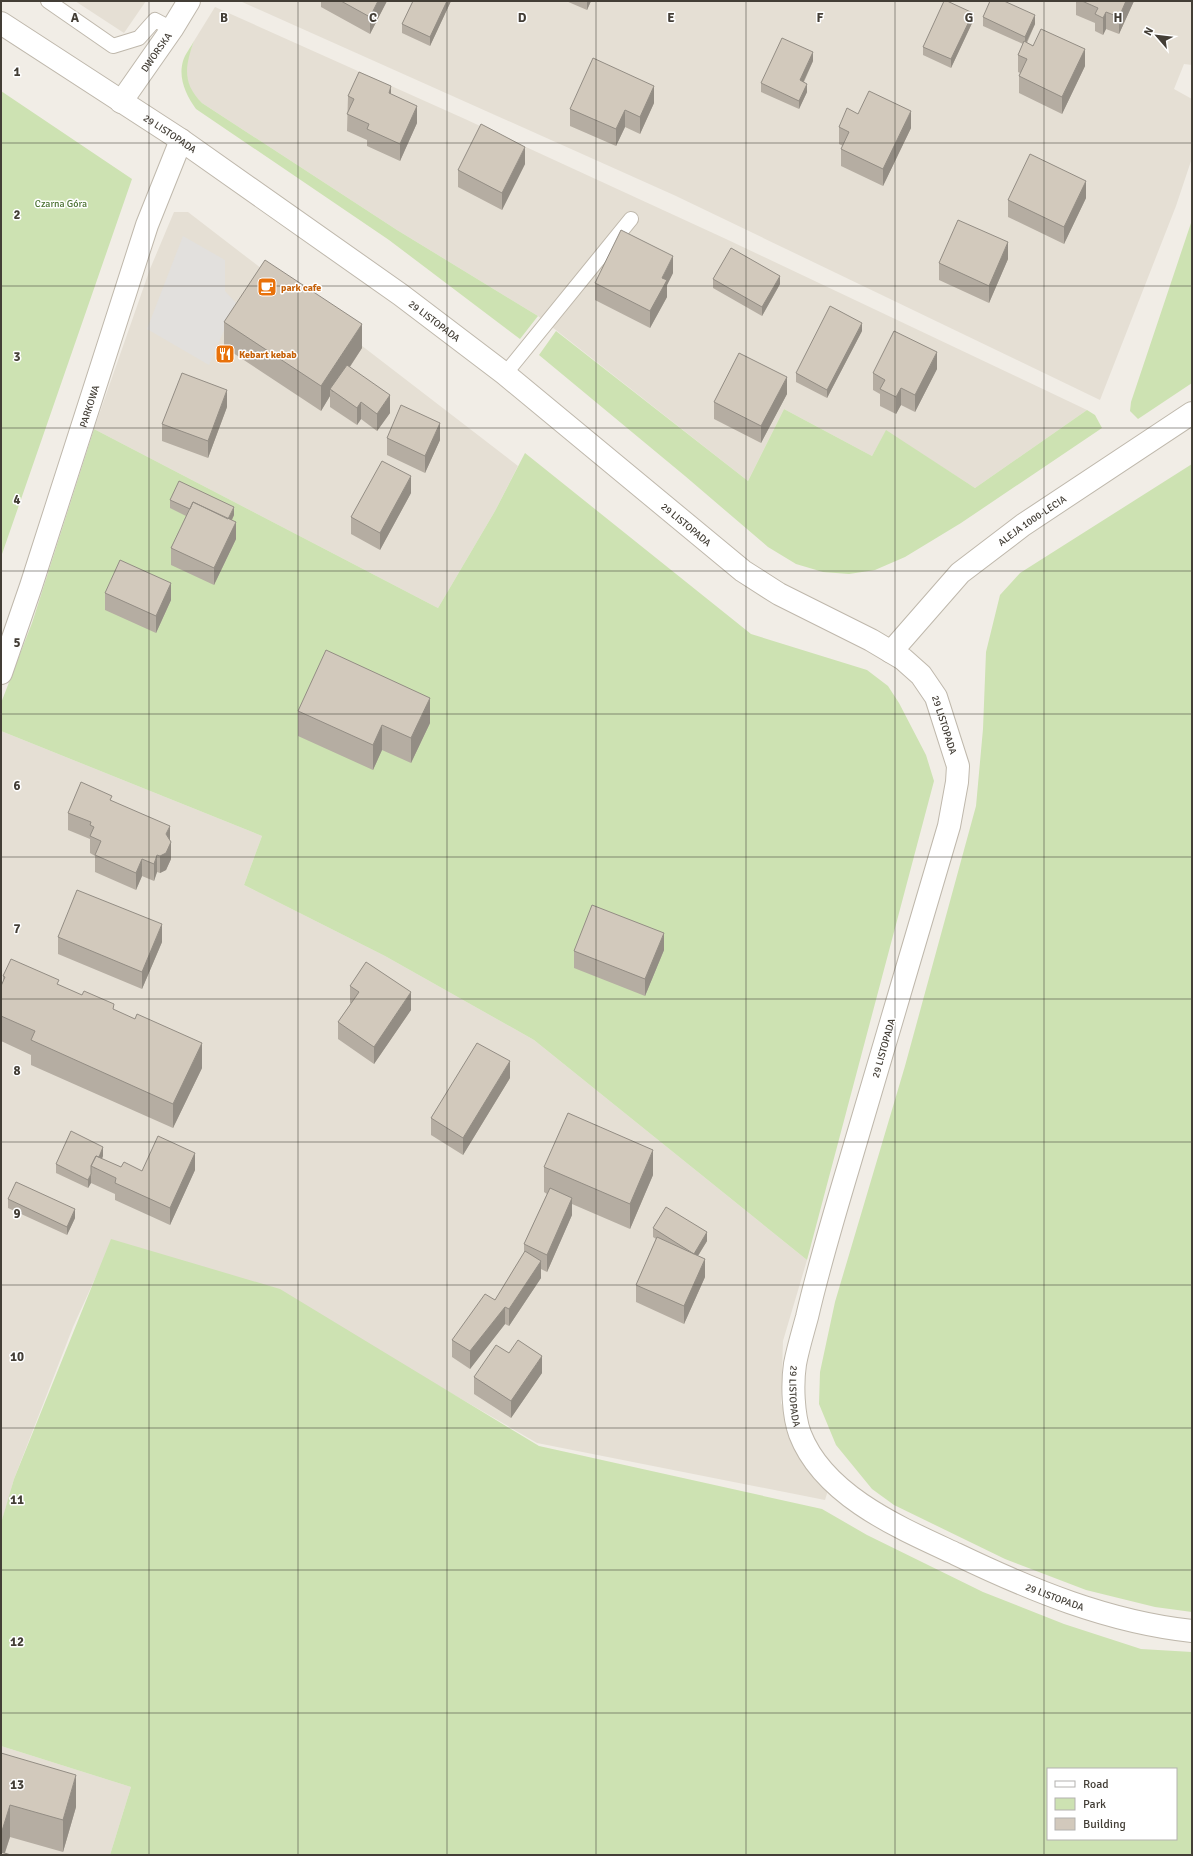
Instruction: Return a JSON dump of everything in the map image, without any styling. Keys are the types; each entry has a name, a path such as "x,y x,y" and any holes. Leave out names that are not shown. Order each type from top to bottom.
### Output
{"street":[{"name":"DWORSKA","path":"122,102 172,29 189,1"},
{"name":"29 LISTOPADA","path":"1,23 181,140 401,295 505,374 743,571 779,594 892,652 903,659 921,675 936,698 958,766 957,782 949,826 817,1273 795,1365 794,1398 800,1433 814,1460 839,1487 869,1511 902,1529 994,1572 1054,1597 1123,1620 1192,1631"},
{"name":"PARKOWA","path":"1,673 31,586 147,225 181,140"},
{"name":"ALEJA 1000-LECIA","path":"892,652 960,573 1017,530 1192,413"}],"lane":[{"path":"48,1 113,46 140,38 155,20 172,29"},
{"path":"505,374 631,219"}],"shaded area":[{"path":"75,1 146,1 124,33"},
{"path":"240,1 1192,1 1192,65 1184,64 1174,89 1192,99 1192,158 1176,206 1100,400 676,196"},
{"path":"215,7 465,119 726,239 1087,410 975,488 886,431 872,456 784,409 748,481 538,316 397,230 202,103 191,92 187,78 187,60 194,41"},
{"path":"174,212 188,212 518,466 495,511 438,608 94,429 150,269"},
{"path":"183,236 225,260 225,291 236,303 209,365 147,329"},
{"path":"1,731 262,836 244,885 385,956 534,1040 807,1260 783,1341 781,1403 808,1467 829,1487 825,1500 537,1443 280,1294 112,1241 73,1327 14,1479 1,1524"},
{"path":"1,1746 131,1787 110,1855 1,1855"}],"green space":[{"path":"194,41 187,66 187,74 191,88 202,103 397,230 538,316 520,339 389,240 196,109 186,92 182,80 184,58"},
{"name":"Czarna Góra","path":"1,91 132,179 1,557"},
{"path":"1192,220 1192,383 1138,419 1130,411 1131,402"},
{"path":"556,331 748,481 784,409 872,456 886,430 975,488 1087,410 1095,415 1102,428 961,523 905,557 875,570 849,574 823,572 796,564 768,547 539,355"},
{"path":"94,429 438,608 495,511 525,453 751,634 867,670 888,686 899,703 926,755 934,781 807,1260 534,1040 385,956 244,885 262,836 1,731 1,703 32,623"},
{"path":"1192,464 1192,1612 1155,1607 1086,1590 1005,1559 894,1505 872,1489 836,1445 819,1404 820,1372 835,1302 905,1066 976,806 983,729 986,652 1000,595 1020,573"},
{"path":"111,1239 280,1289 539,1446 822,1509 867,1535 983,1592 1064,1624 1141,1649 1192,1652 1192,1855 110,1855 131,1787 1,1746 1,1523 14,1479"}],"building":[{"path":"341,1 378,1 370,17"},
{"path":"413,1 447,1 430,37 402,24"},
{"path":"944,1 973,13 951,59 923,47"},
{"path":"990,1 1004,1 1035,15 1025,37 983,17"},
{"path":"1082,1 1126,1 1119,17 1106,12 1103,18 1095,14 1098,8"},
{"path":"1041,29 1085,49 1062,97 1019,76 1027,59 1018,55 1024,41 1033,46"},
{"path":"782,38 813,52 800,80 807,84 799,101 761,83"},
{"path":"593,58 654,86 640,117 625,110 616,129 570,109"},
{"path":"359,72 391,86 389,93 417,106 400,144 367,129 369,124 347,114 354,99 348,96"},
{"path":"869,91 911,111 883,169 841,149 849,132 839,127 847,108 858,114"},
{"path":"481,124 525,147 502,193 458,170"},
{"path":"1030,154 1086,181 1064,227 1008,200"},
{"path":"958,220 1008,242 989,286 939,263"},
{"path":"621,230 673,256 662,278 667,280 650,311 595,283"},
{"path":"731,248 780,276 762,307 713,279"},
{"path":"265,260 362,324 321,386 224,322"},
{"path":"830,306 862,323 827,390 796,373"},
{"path":"894,331 937,352 915,395 901,388 896,397 880,389 885,380 873,373"},
{"path":"739,353 787,377 761,426 714,402"},
{"path":"347,365 390,395 377,414 361,402 357,408 330,389"},
{"path":"182,373 227,390 208,441 162,424"},
{"path":"401,405 440,423 425,456 387,438"},
{"path":"382,461 411,476 380,533 351,517"},
{"path":"179,481 234,507 228,519 193,502 190,509 170,500"},
{"path":"193,502 236,522 214,568 171,548"},
{"path":"120,560 171,583 156,616 105,593"},
{"path":"326,650 430,698 411,738 382,725 373,745 298,711"},
{"path":"81,782 112,796 110,800 170,826 166,834 171,842 166,853 160,856 157,855 154,864 142,859 136,873 95,855 101,841 90,836 94,827 90,825 91,822 68,813"},
{"path":"77,890 162,924 142,972 58,937"},
{"path":"592,905 664,933 645,979 574,951"},
{"path":"11,959 59,980 57,984 82,995 84,991 114,1004 113,1009 135,1019 137,1014 202,1043 173,1104 31,1040 35,1031 1,1016 1,986 5,977 3,976"},
{"path":"366,962 411,992 374,1047 338,1022 359,992 350,986"},
{"path":"477,1043 510,1061 463,1138 431,1118"},
{"path":"568,1113 653,1150 630,1204 544,1167"},
{"path":"71,1131 103,1147 99,1157 96,1156 91,1166 91,1174 88,1180 56,1164"},
{"path":"158,1136 195,1153 170,1208 115,1183 116,1178 91,1166 96,1156 121,1167 124,1162 142,1171"},
{"path":"16,1182 75,1209 67,1227 8,1199"},
{"path":"550,1188 572,1198 547,1255 524,1244"},
{"path":"666,1207 707,1232 694,1254 653,1228"},
{"path":"657,1237 705,1259 684,1306 636,1285"},
{"path":"525,1251 541,1261 509,1309 505,1307 470,1351 452,1340 485,1294 495,1300"},
{"path":"518,1340 542,1356 511,1401 474,1377 496,1345 509,1353"},
{"path":"1,1753 76,1775 63,1820 10,1805 1,1834"},
{"path":"1,1852 11,1855 1,1855"}],"place":[{"name":"park cafe","path":"267,287"},
{"name":"Kebart kebab","path":"225,354"}]}
